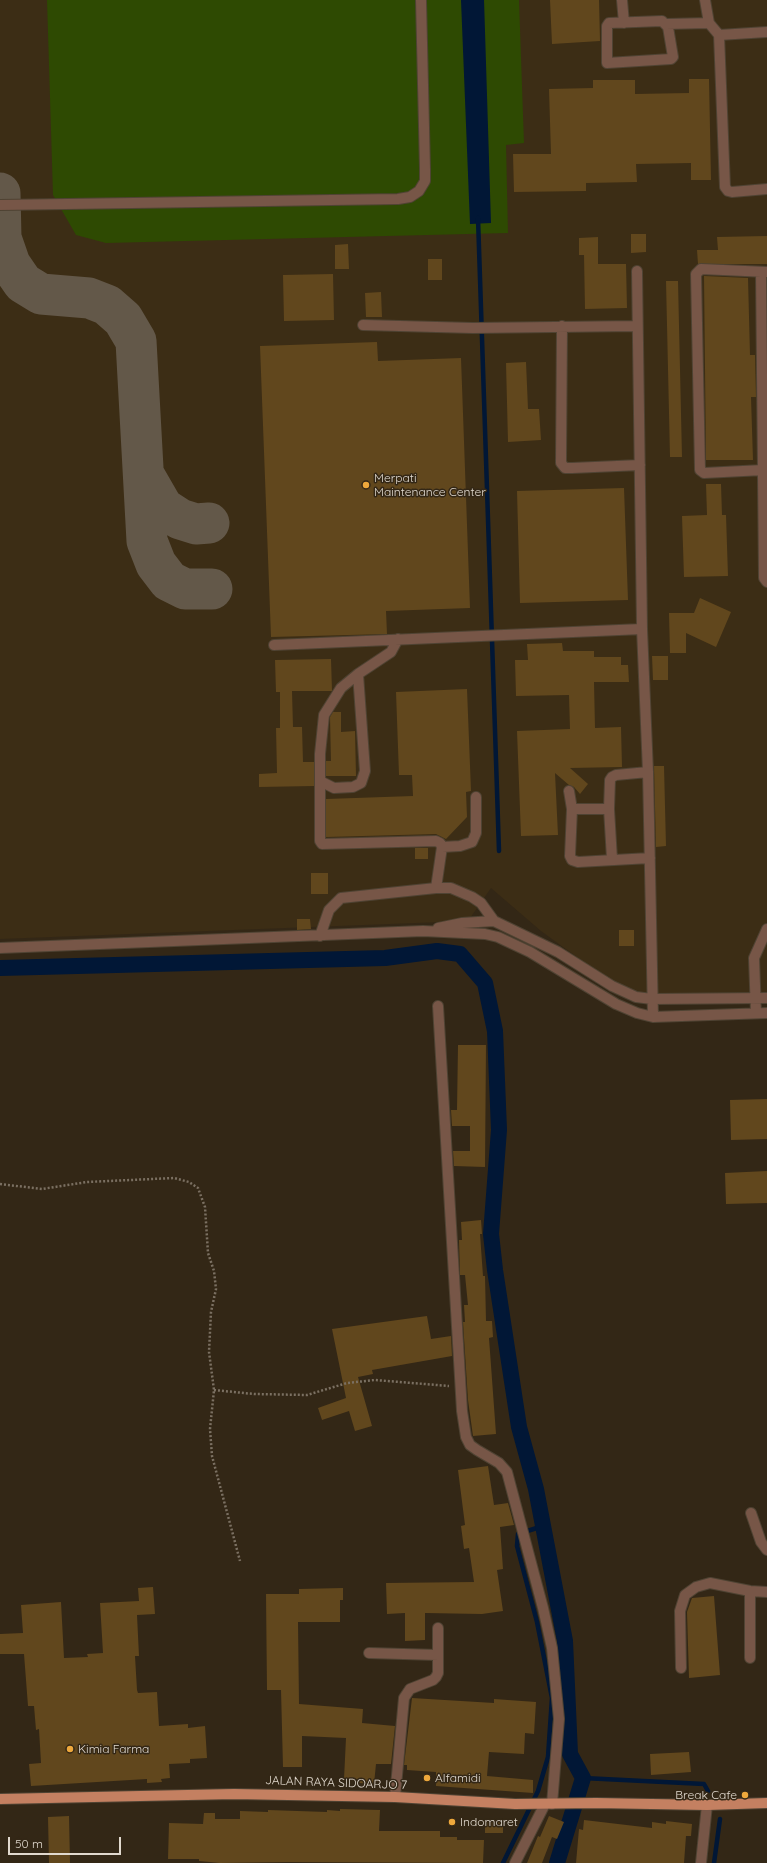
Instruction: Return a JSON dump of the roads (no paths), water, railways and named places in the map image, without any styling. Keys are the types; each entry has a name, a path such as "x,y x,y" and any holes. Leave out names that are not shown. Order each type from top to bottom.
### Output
{"main road":[{"name":"JALAN RAYA SIDOARJO 7","path":"0,1799 234,1794 395,1798 515,1804 596,1803 707,1805 767,1802"}],"street":[{"path":"0,205 390,200 410,197 419,191 425,181 422,0"},
{"path":"622,0 624,23"},
{"path":"705,0 709,23 719,35 725,187 728,191 732,192 767,189"},
{"path":"666,24 668,27 673,57 671,59 607,63 607,24 662,21 666,24 709,23"},
{"path":"719,35 767,32"},
{"path":"764,470 704,473 700,470 696,274 701,269 764,272 765,388 764,578 767,582"},
{"path":"637,271 636,326 640,465 642,629 648,772 653,1017"},
{"path":"363,325 473,328 636,326"},
{"path":"562,326 562,463 565,468 640,465"},
{"path":"274,645 642,629"},
{"path":"398,639 391,652 358,674 342,688 324,714 320,754 320,841 322,844 436,841 440,843 442,847 436,888"},
{"path":"320,780 334,788 353,787 361,783 365,771 358,674"},
{"path":"612,859 609,809 610,780 616,775 648,772"},
{"path":"569,791 572,809 570,856 572,860 578,862 650,858"},
{"path":"442,847 460,846 472,842 476,833 476,797"},
{"path":"572,809 609,809"},
{"path":"320,936 329,910 340,898 436,888 451,888 472,897 481,903 494,921 558,952 624,992 652,999 767,998"},
{"path":"0,948 320,936 422,930 462,923 494,921"},
{"path":"756,1013 754,958 767,929"},
{"path":"422,930 485,934 498,937 530,952 616,1004 637,1014 653,1017 756,1013 767,1014"},
{"path":"438,1006 459,1348 460,1387 466,1437 470,1445 504,1467 524,1534 552,1648 557,1685 559,1719 549,1804 515,1863"},
{"path":"751,1513 761,1542 767,1550"},
{"path":"681,1668 680,1611 685,1595 696,1587 710,1584 750,1591 767,1592"},
{"path":"750,1591 750,1658"},
{"path":"395,1798 404,1698 410,1689 433,1680 438,1673 438,1628"},
{"path":"369,1653 438,1655"},
{"path":"701,1863 707,1805"}],"water":[{"path":"461,0 484,0 491,223 470,224"}],"waterway":[{"path":"478,218 499,851"},
{"path":"0,968 385,958 437,951 460,954 485,983 495,1031 499,1130 491,1234 495,1270 519,1427 536,1489 565,1641 570,1754 583,1778 557,1863"},
{"path":"503,1863 538,1791 548,1757 552,1698 537,1622 517,1546 518,1534 543,1526"},
{"path":"583,1778 704,1784 708,1791"},
{"path":"714,1863 720,1819"}],"place":[{"name":"Merpati Maintenance Center","path":"366,485"},
{"name":"Kimia Farma","path":"70,1749"},
{"name":"Alfamidi","path":"427,1778"},
{"name":"Break Cafe","path":"745,1795"},
{"name":"Indomaret","path":"452,1822"}]}
